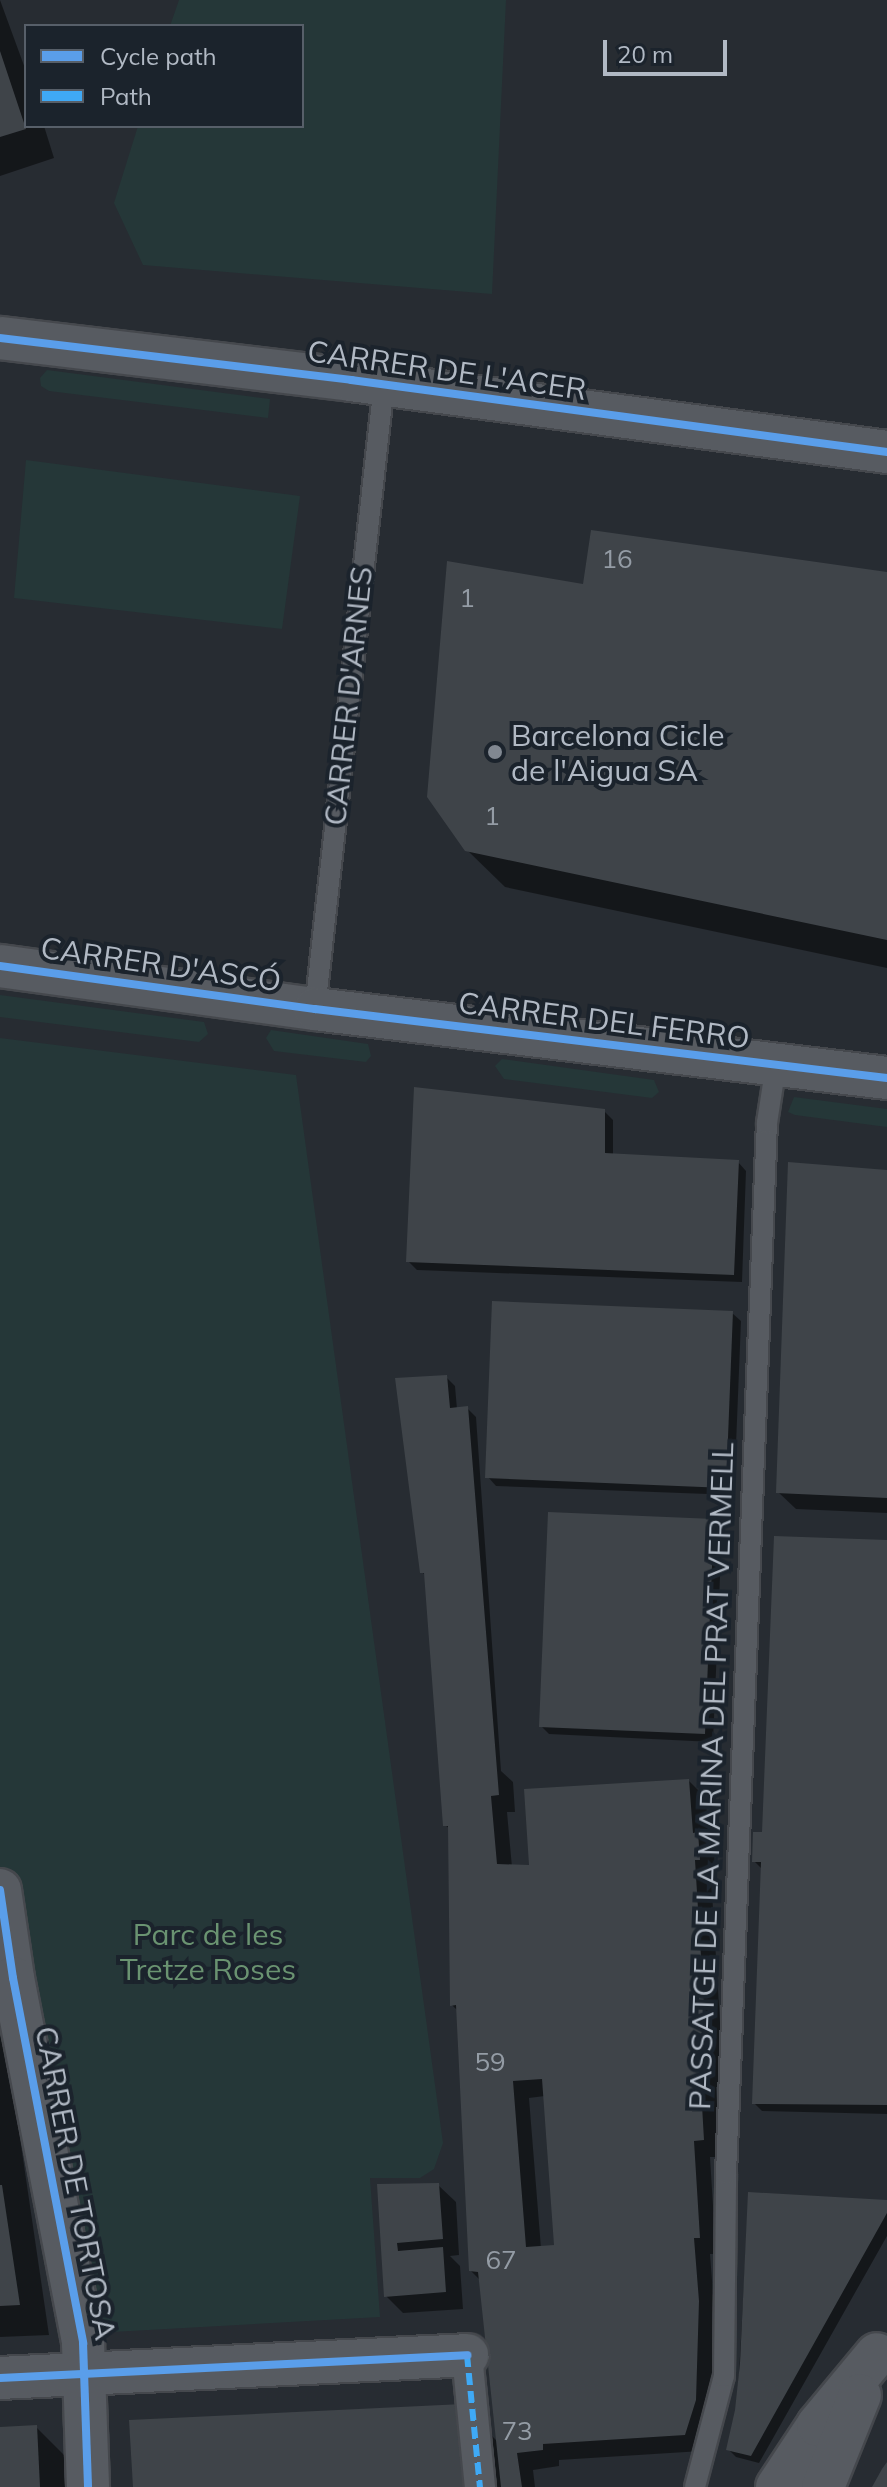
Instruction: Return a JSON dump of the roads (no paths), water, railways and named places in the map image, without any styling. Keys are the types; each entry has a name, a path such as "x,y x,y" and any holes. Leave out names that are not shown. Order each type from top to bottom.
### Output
{"street":[{"name":"CARRER DE L'ACER","path":"0,338 384,384 887,452"},
{"name":"CARRER D'ASCÓ","path":"0,966 315,1009"},
{"name":"CARRER DEL FERRO","path":"315,1009 887,1078"},
{"name":"CARRER DE TORTOSA","path":"0,1890 13,1978 83,2343 88,2487"},
{"path":"777,2487 818,2425 884,2349"},
{"path":"823,2487 884,2349"},
{"path":"0,2378 467,2355 480,2487"}],"lane":[{"name":"CARRER D'ARNES","path":"315,1009 384,384"},
{"name":"PASSATGE DE LA MARINA DEL PRAT VERMELL","path":"695,2487 724,2376 727,2126 767,1123 776,1064"}],"place":[{"name":"Barcelona Cicle de l'Aigua SA","path":"495,752"}],"park label":[{"name":"Parc de les Tretze Roses","path":"208,1951"}]}
